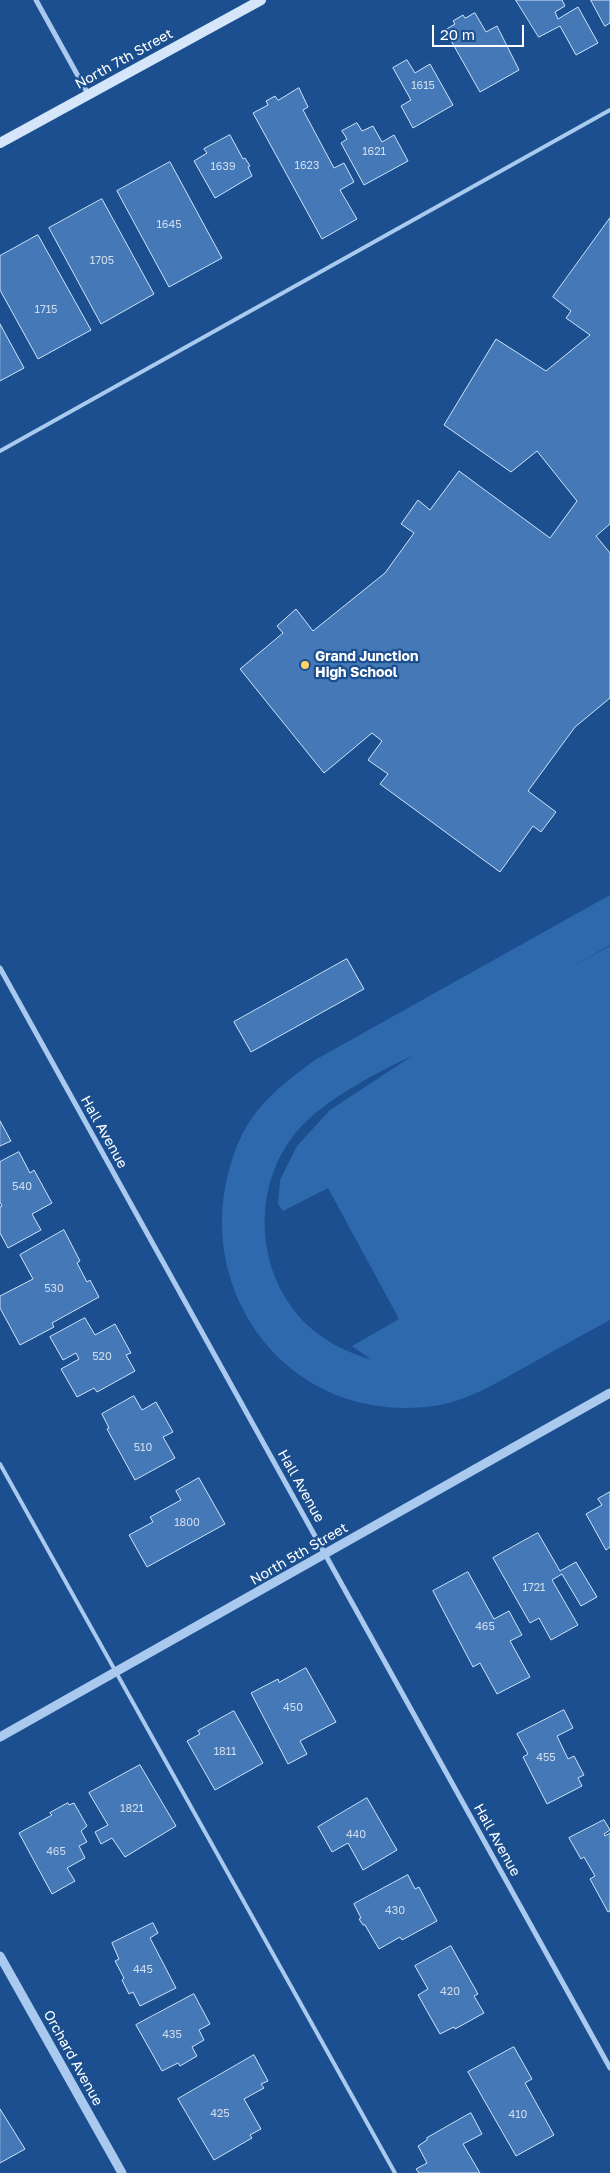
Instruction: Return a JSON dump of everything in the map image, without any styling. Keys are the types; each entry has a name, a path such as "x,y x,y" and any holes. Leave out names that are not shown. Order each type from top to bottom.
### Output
{"main road":[{"name":"North 7th Street","path":"0,143 261,0"}],"street":[{"path":"36,0 88,94"},
{"name":"Hall Avenue","path":"0,968 610,2068"},
{"name":"North 5th Street","path":"0,1737 610,1392"},
{"name":"Orchard Avenue","path":"0,1956 122,2173"}],"lane":[{"path":"0,451 610,110"},
{"path":"0,1464 395,2173"}],"shaded area":[{"path":"610,895 610,945 573,966 610,946 610,1320 482,1390 447,1404 434,1406 379,1406 331,1392 289,1367 257,1332 234,1289 223,1241 225,1191 240,1139 254,1115 282,1085 315,1060","holes":["412,1056 330,1110 297,1146 280,1180 278,1204 283,1211 328,1188 399,1319 352,1346 372,1360 333,1344 299,1316 283,1293 271,1266 266,1238 265,1209 271,1181 281,1154 298,1130 321,1108 351,1088"]}],"building":[{"path":"516,0 562,0 565,6 555,12 558,19 578,7 598,43 576,55 560,26 539,37"},
{"path":"591,0 610,0 610,23 605,26"},
{"path":"475,13 486,32 497,26 519,70 480,92 445,30 455,24 453,21 463,15 465,18"},
{"path":"407,60 415,73 430,64 453,105 413,128 401,106 411,100 393,68"},
{"path":"299,88 308,107 303,110 334,168 344,163 354,182 340,190 357,219 322,239 253,113 268,105 266,101 275,96 278,100"},
{"path":"357,123 362,131 373,126 382,142 394,135 408,161 364,185 341,143 347,139 342,131"},
{"path":"230,135 243,159 245,158 250,166 248,167 252,176 215,198 194,161 207,153 204,149"},
{"path":"170,162 222,258 169,287 117,191"},
{"path":"102,199 154,294 101,324 49,228"},
{"name":"Grand Junction High School","path":"610,218 610,524 596,536 610,553 610,698 575,727 528,791 556,812 541,832 533,826 500,872 380,784 388,774 368,760 382,741 372,733 324,773 240,669 283,633 277,626 296,609 313,631 385,573 414,533 401,524 418,500 430,510 459,471 550,538 577,501 537,451 511,472 444,425 496,339 546,371 590,335 566,318 571,311 553,297"},
{"path":"38,235 91,330 38,359 0,290 0,256"},
{"path":"0,324 24,368 0,381"},
{"path":"347,959 364,989 251,1052 234,1022"},
{"path":"0,1121 11,1141 0,1146"},
{"path":"19,1152 30,1173 34,1170 52,1203 32,1214 41,1230 8,1248 0,1233 0,1207 2,1206 0,1202 0,1162"},
{"path":"64,1230 80,1261 77,1263 87,1282 90,1280 99,1297 52,1323 54,1327 20,1345 0,1308 0,1296 33,1279 20,1255"},
{"path":"85,1318 95,1335 115,1324 131,1353 126,1355 135,1371 97,1392 94,1388 77,1397 61,1369 79,1359 76,1353 63,1360 50,1337"},
{"path":"134,1396 142,1410 156,1402 173,1432 163,1437 175,1458 135,1480 107,1429 109,1428 102,1414"},
{"path":"199,1478 225,1524 147,1567 129,1535 153,1522 150,1517 181,1500 176,1491"},
{"path":"610,1492 610,1547 606,1550 586,1514 602,1505 598,1499"},
{"path":"538,1533 560,1571 576,1562 597,1597 581,1606 562,1574 552,1580 578,1625 551,1640 539,1618 530,1623 493,1558"},
{"path":"468,1572 494,1619 509,1611 522,1635 510,1641 530,1677 497,1694 480,1663 473,1667 433,1591"},
{"path":"306,1668 336,1722 300,1741 307,1754 288,1764 251,1693 278,1679 279,1682"},
{"path":"564,1710 573,1728 557,1736 568,1759 574,1756 584,1775 578,1778 582,1786 547,1804 523,1757 528,1754 517,1734"},
{"path":"234,1711 263,1763 215,1790 187,1741 200,1734 198,1731"},
{"path":"140,1765 176,1826 125,1857 112,1838 101,1844 95,1832 108,1825 89,1793"},
{"path":"367,1798 397,1850 363,1870 348,1843 332,1852 318,1827"},
{"path":"68,1803 69,1805 74,1803 87,1826 81,1831 87,1842 79,1846 85,1858 67,1868 75,1881 52,1894 19,1833 52,1815 50,1813"},
{"path":"604,1820 610,1830 604,1834 605,1836 610,1833 610,1911 608,1912 590,1879 595,1876 584,1857 581,1859 569,1838"},
{"path":"408,1875 415,1889 419,1887 437,1921 402,1940 400,1937 379,1949 365,1925 359,1919 361,1918 354,1904"},
{"path":"153,1923 158,1933 150,1938 176,1988 140,2006 133,1992 129,1994 122,1980 124,1978 115,1961 119,1959 112,1943"},
{"path":"451,1946 478,1994 474,1996 484,2013 455,2029 454,2027 440,2034 418,1995 428,1989 415,1966"},
{"path":"194,1994 210,2024 199,2030 204,2040 192,2047 197,2056 180,2066 178,2063 162,2071 136,2025"},
{"path":"514,2047 532,2079 525,2083 554,2135 516,2156 468,2072"},
{"path":"254,2055 268,2081 261,2084 264,2088 244,2099 261,2129 250,2135 252,2138 214,2160 178,2099"},
{"path":"0,2109 25,2149 0,2163"},
{"path":"471,2113 482,2134 463,2144 480,2173 419,2173 416,2169 427,2163 418,2146 427,2138"}],"place":[{"name":"Grand Junction High School","path":"305,665"}]}
